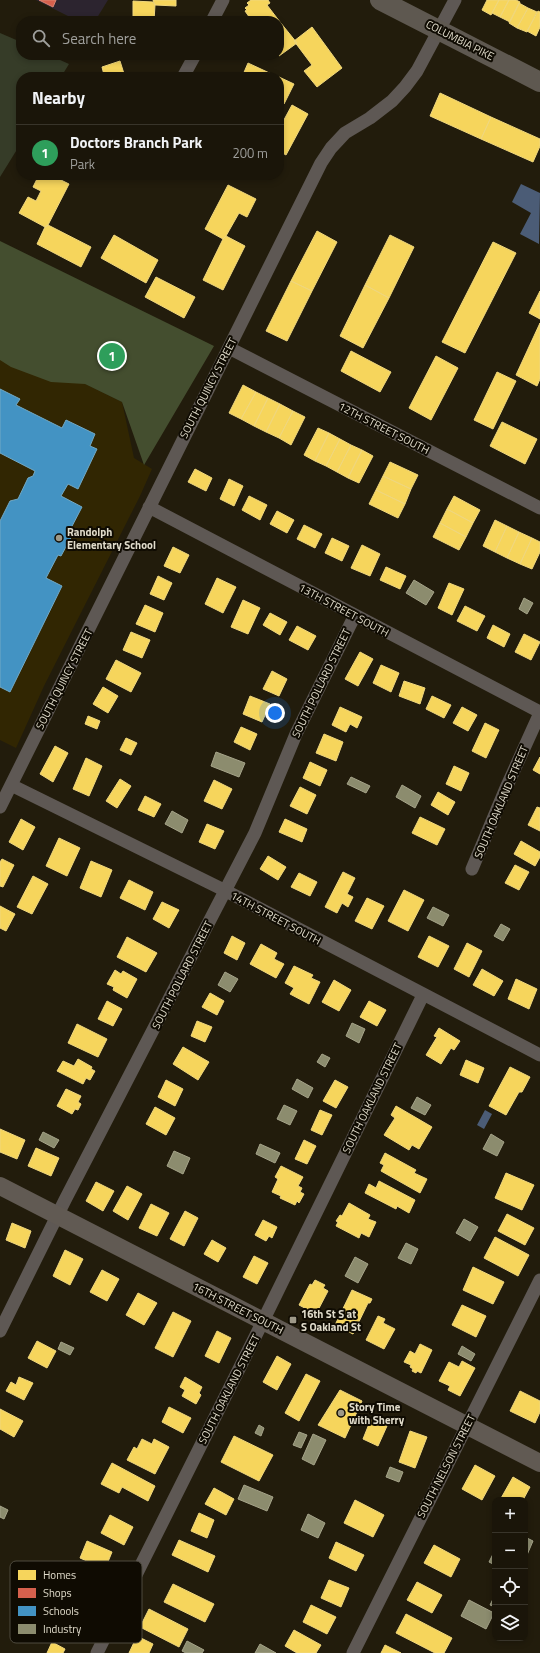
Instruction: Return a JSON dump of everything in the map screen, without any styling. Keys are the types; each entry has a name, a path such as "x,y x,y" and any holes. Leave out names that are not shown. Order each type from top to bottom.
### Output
{"main road":[{"name":"COLUMBIA PIKE","path":"380,0 540,82"}],"street":[{"path":"215,16 223,0"},
{"name":"SOUTH QUINCY STREET","path":"0,807 321,163 331,148 345,134 370,118 392,101 405,87 417,71 455,0"},
{"path":"186,72 192,60"},
{"name":"12TH STREET SOUTH","path":"229,348 540,508"},
{"name":"13TH STREET SOUTH","path":"149,507 540,713"},
{"name":"SOUTH POLLARD STREET","path":"0,1331 57,1216 255,833 296,734 355,615"},
{"name":"SOUTH OAKLAND STREET","path":"472,869 540,713"},
{"name":"14TH STREET SOUTH","path":"10,785 226,891 540,1055"},
{"name":"SOUTH OAKLAND STREET","path":"142,1563 423,995"},
{"name":"16TH STREET SOUTH","path":"0,1186 540,1463"},
{"name":"SOUTH NELSON STREET","path":"353,1653 540,1280"},
{"name":"SOUTH OAKLAND STREET","path":"97,1653 102,1643"}],"shaded area":[{"path":"36,0 108,0 98,16 68,16"},
{"name":"Randolph Elementary School","path":"0,352 55,369 122,402 134,458 152,469 140,496 44,686 16,748 0,740"}],"green space":[{"path":"0,33 16,40 16,60 60,60 69,64 64,72 16,72 16,151 0,177"},
{"path":"0,241 214,346 144,465 122,402 85,384 51,382 11,367 0,360"}],"water":[{"path":"521,184 540,193 539,244 520,234 531,213 512,202"},
{"path":"485,1110 492,1114 484,1129 477,1125"}],"building: Homes":[{"path":"153,0 176,0 176,6 155,5"},
{"path":"251,0 268,0 270,3 267,5 275,16 248,16 245,11 247,10 245,8 249,5 247,3"},
{"path":"487,0 499,0 491,15 482,10"},
{"path":"499,0 509,0 500,17 492,13"},
{"path":"509,0 516,0 520,2 510,22 500,17"},
{"path":"133,1 153,2 155,5 154,16 133,16"},
{"path":"519,3 528,8 517,28 509,23"},
{"path":"528,8 537,12 527,32 517,28"},
{"path":"538,11 540,12 540,27 536,36 527,31"},
{"path":"284,27 297,43 284,52"},
{"path":"312,27 342,68 317,87 304,71 312,65 294,41"},
{"path":"120,61 123,72 103,72 102,67"},
{"path":"248,63 267,72 244,72"},
{"path":"284,79 294,84 284,104"},
{"path":"440,93 491,117 481,139 430,116"},
{"path":"292,105 308,114 286,155 284,154 284,120"},
{"path":"491,117 540,139 540,146 533,162 481,139"},
{"path":"36,180 61,180 69,184 48,225 45,227 19,213 28,197 36,201 41,191 33,187"},
{"path":"228,185 256,199 247,217 239,213 223,239 205,229"},
{"path":"48,225 91,247 81,267 37,244 45,227"},
{"path":"317,231 337,242 312,291 291,281"},
{"path":"114,235 158,260 146,283 101,258"},
{"path":"390,235 414,247 389,298 365,285"},
{"path":"226,236 245,246 223,290 203,280 223,239"},
{"path":"493,242 516,253 465,353 442,342"},
{"path":"156,277 195,297 184,318 145,297"},
{"path":"291,281 312,291 287,341 266,331"},
{"path":"365,285 389,298 363,348 340,336"},
{"path":"540,291 540,319 529,313"},
{"path":"540,323 540,379 537,386 516,375"},
{"path":"351,351 391,372 380,392 341,371"},
{"path":"436,356 458,368 431,420 409,408"},
{"path":"497,372 516,381 493,429 474,420"},
{"path":"243,385 256,392 241,419 229,413"},
{"path":"256,392 268,398 254,426 241,419"},
{"path":"268,398 280,404 266,432 254,426"},
{"path":"280,404 293,411 279,438 266,432"},
{"path":"293,411 305,417 291,445 279,438"},
{"path":"502,422 537,439 525,464 490,446"},
{"path":"318,428 329,433 315,461 304,455"},
{"path":"329,433 340,439 326,466 315,461"},
{"path":"340,439 351,445 337,472 326,466"},
{"path":"351,445 362,450 348,478 337,472"},
{"path":"362,450 373,456 359,483 348,478"},
{"path":"390,462 418,475 411,489 383,476"},
{"path":"195,469 212,478 206,491 188,482"},
{"path":"383,476 411,489 405,504 376,490"},
{"path":"229,479 243,486 234,506 220,499"},
{"path":"376,490 405,504 398,518 369,504"},
{"path":"249,496 267,505 260,520 242,510"},
{"path":"454,496 480,510 473,523 447,509"},
{"path":"447,509 473,523 466,537 440,523"},
{"path":"277,511 294,520 287,533 270,524"},
{"path":"495,520 507,526 495,552 483,546"},
{"path":"440,523 466,537 459,550 433,537"},
{"path":"304,525 322,534 315,548 297,539"},
{"path":"507,526 519,532 507,558 495,552"},
{"path":"519,532 532,538 520,564 507,558"},
{"path":"332,538 349,546 342,561 325,553"},
{"path":"532,538 540,542 540,552 532,569 520,564"},
{"path":"362,545 380,554 370,576 351,568"},
{"path":"173,547 189,555 180,573 164,566"},
{"path":"386,567 406,576 400,589 380,580"},
{"path":"158,576 172,583 164,600 150,594"},
{"path":"217,578 236,587 223,613 205,604"},
{"path":"449,583 464,589 452,615 438,608"},
{"path":"243,600 260,608 248,634 231,627"},
{"path":"145,605 163,613 155,632 136,624"},
{"path":"465,606 485,616 477,631 457,621"},
{"path":"270,613 287,622 280,635 263,625"},
{"path":"493,625 510,634 504,647 487,638"},
{"path":"297,626 316,636 308,650 289,640"},
{"path":"131,632 150,640 142,658 123,650"},
{"path":"524,634 540,642 531,660 515,652"},
{"path":"360,652 373,659 358,686 345,679"},
{"path":"116,660 141,673 131,692 106,679"},
{"path":"381,665 399,673 391,692 373,683"},
{"path":"272,671 287,679 279,696 263,689"},
{"path":"404,681 425,688 420,704 399,696"},
{"path":"103,687 118,696 108,713 93,704"},
{"path":"250,696 270,704 262,722 243,714"},
{"path":"432,696 451,705 444,718 426,709"},
{"path":"340,707 362,717 357,728 350,724 346,732 332,725"},
{"path":"462,707 477,715 468,731 453,723"},
{"path":"88,716 100,721 97,729 85,724"},
{"path":"485,723 499,730 486,758 472,751"},
{"path":"241,727 257,734 250,750 234,742"},
{"path":"324,734 343,742 336,761 316,753"},
{"path":"126,738 137,743 131,755 120,750"},
{"path":"55,746 68,753 53,782 40,774"},
{"path":"540,757 540,774 533,770"},
{"path":"86,758 102,766 89,796 73,789"},
{"path":"310,762 327,770 320,786 303,778"},
{"path":"454,766 469,773 461,791 446,784"},
{"path":"120,779 131,786 117,808 106,801"},
{"path":"214,780 232,789 222,809 204,801"},
{"path":"300,787 316,795 307,814 290,806"},
{"path":"438,792 455,802 448,815 431,805"},
{"path":"145,796 161,804 154,817 138,810"},
{"path":"537,807 540,808 540,831 528,825"},
{"path":"420,817 445,829 437,845 412,833"},
{"path":"21,819 35,827 23,850 9,842"},
{"path":"285,819 307,829 302,842 279,832"},
{"path":"207,824 224,831 215,849 199,842"},
{"path":"59,838 80,848 67,876 46,866"},
{"path":"521,841 540,852 540,857 535,866 514,854"},
{"path":"268,856 286,867 278,880 260,869"},
{"path":"2,859 14,865 3,887 0,886 0,862"},
{"path":"91,861 112,870 101,897 80,888"},
{"path":"515,865 529,872 519,890 505,883"},
{"path":"343,872 355,878 347,894 353,897 348,907 342,903 337,913 325,907"},
{"path":"299,873 317,882 310,896 291,887"},
{"path":"33,876 48,884 32,914 17,907"},
{"path":"129,880 153,892 145,910 120,898"},
{"path":"404,890 424,900 408,931 388,921"},
{"path":"367,898 384,906 372,929 355,921"},
{"path":"162,902 179,910 169,928 153,919"},
{"path":"0,906 15,914 6,931 0,928"},
{"path":"232,936 245,943 237,960 224,953"},
{"path":"429,936 449,946 438,967 418,957"},
{"path":"127,937 157,953 146,972 117,957"},
{"path":"467,943 482,951 469,977 454,969"},
{"path":"261,944 277,953 274,959 284,964 276,978 250,964"},
{"path":"294,966 313,975 311,978 320,982 309,1004 290,994 294,988 285,983"},
{"path":"482,969 503,981 494,996 473,985"},
{"path":"115,970 121,974 123,971 137,979 127,998 113,990 114,987 107,984"},
{"path":"516,979 537,989 529,1009 508,999"},
{"path":"334,980 351,990 339,1011 322,1002"},
{"path":"210,993 224,1001 217,1015 202,1007"},
{"path":"107,1001 122,1009 113,1026 98,1019"},
{"path":"369,1001 386,1010 377,1026 360,1017"},
{"path":"197,1021 212,1027 205,1042 191,1036"},
{"path":"77,1024 107,1039 98,1057 68,1043"},
{"path":"439,1028 460,1041 454,1050 451,1048 441,1064 426,1055 437,1037 434,1036"},
{"path":"183,1047 209,1062 198,1080 173,1064"},
{"path":"78,1059 92,1067 91,1069 95,1071 90,1080 86,1078 83,1084 57,1071 63,1061 74,1066"},
{"path":"466,1060 484,1068 478,1083 460,1075"},
{"path":"510,1067 530,1077 522,1092 519,1092 506,1115 489,1106"},
{"path":"166,1080 183,1089 175,1106 158,1097"},
{"path":"335,1080 348,1087 336,1108 323,1101"},
{"path":"66,1089 81,1096 78,1102 81,1104 78,1110 75,1109 72,1114 57,1106"},
{"path":"396,1106 432,1127 419,1149 412,1145 409,1150 384,1135 395,1118 391,1115"},
{"path":"155,1107 175,1118 166,1135 146,1124"},
{"path":"320,1110 332,1115 322,1135 311,1130"},
{"path":"0,1129 25,1140 17,1159 0,1152"},
{"path":"304,1140 316,1146 307,1164 295,1159"},
{"path":"36,1148 59,1158 51,1176 28,1166"},
{"path":"385,1153 416,1170 414,1173 427,1179 420,1193 381,1171 384,1165 380,1163"},
{"path":"281,1166 303,1177 298,1186 302,1188 300,1192 304,1194 299,1203 297,1201 295,1205 280,1198 281,1196 272,1192 278,1179 275,1177"},
{"path":"506,1173 534,1185 522,1210 495,1198"},
{"path":"379,1181 415,1200 409,1213 397,1206 396,1209 365,1193 369,1184 376,1188"},
{"path":"96,1182 114,1191 103,1211 86,1201"},
{"path":"127,1186 142,1194 128,1220 113,1211"},
{"path":"349,1203 370,1215 368,1219 376,1222 369,1237 361,1233 359,1238 336,1226 338,1222 336,1221 340,1215 342,1216"},
{"path":"151,1204 169,1213 157,1236 139,1228"},
{"path":"185,1211 198,1218 184,1246 170,1239"},
{"path":"507,1214 534,1228 525,1245 498,1231"},
{"path":"263,1220 277,1227 272,1238 269,1236 266,1241 255,1235"},
{"path":"12,1223 31,1231 25,1248 6,1240"},
{"path":"495,1237 529,1255 518,1276 484,1258"},
{"path":"212,1240 226,1248 218,1262 204,1254"},
{"path":"65,1250 83,1259 70,1285 53,1276"},
{"path":"254,1256 268,1263 257,1284 243,1277"},
{"path":"473,1267 504,1282 493,1304 463,1290"},
{"path":"102,1270 119,1279 107,1301 90,1292"},
{"path":"315,1280 325,1285 323,1288 328,1291 316,1314 299,1305 310,1284 312,1285"},
{"path":"352,1290 372,1299 370,1303 368,1303 353,1334 335,1325"},
{"path":"138,1293 157,1303 144,1325 126,1315"},
{"path":"462,1305 486,1316 476,1337 452,1325"},
{"path":"173,1312 191,1321 173,1357 155,1348"},
{"path":"378,1316 385,1319 383,1323 395,1329 384,1349 366,1340"},
{"path":"217,1331 231,1338 219,1363 205,1356"},
{"path":"37,1341 56,1351 47,1368 28,1358"},
{"path":"420,1344 432,1350 421,1373 417,1371 416,1373 412,1371 413,1369 410,1367 411,1365 404,1362 410,1351 415,1354"},
{"path":"277,1356 291,1364 277,1390 263,1382"},
{"path":"462,1361 475,1368 460,1396 448,1390 450,1386 439,1381 449,1362 459,1367"},
{"path":"306,1374 320,1381 299,1421 285,1413"},
{"path":"19,1377 33,1383 24,1400 6,1391 11,1382 16,1385"},
{"path":"185,1377 202,1387 199,1393 201,1395 196,1404 182,1396 185,1390 180,1387"},
{"name":"Story Time with Sherry","path":"340,1390 362,1401 345,1438 318,1425"},
{"path":"520,1391 540,1401 540,1412 535,1423 510,1411"},
{"path":"169,1407 191,1418 183,1433 162,1422"},
{"path":"0,1409 23,1421 14,1437 0,1429"},
{"path":"371,1419 387,1426 378,1446 363,1439"},
{"path":"410,1431 427,1437 415,1468 399,1462"},
{"path":"234,1436 273,1455 259,1481 221,1462"},
{"path":"142,1439 152,1444 154,1439 169,1447 155,1474 127,1460 134,1447 137,1449"},
{"path":"112,1463 155,1486 148,1501 122,1487 119,1493 101,1484"},
{"path":"475,1465 495,1476 482,1500 462,1489"},
{"path":"513,1477 530,1487 525,1497 502,1497"},
{"path":"214,1488 234,1499 226,1515 205,1504"},
{"path":"355,1500 384,1515 373,1537 344,1523"},
{"path":"199,1513 214,1520 207,1538 191,1531"},
{"path":"110,1515 133,1527 124,1545 101,1533"},
{"path":"179,1540 215,1556 208,1572 172,1555"},
{"path":"87,1541 112,1552 108,1561 87,1561 80,1558"},
{"path":"336,1542 364,1555 356,1571 329,1558"},
{"path":"434,1545 460,1559 451,1577 424,1563"},
{"path":"329,1580 349,1588 341,1607 321,1598"},
{"path":"417,1582 442,1595 432,1613 407,1600"},
{"path":"173,1584 214,1604 205,1622 164,1602"},
{"path":"311,1605 336,1617 327,1634 303,1622"},
{"path":"149,1609 188,1629 179,1647 142,1628 142,1623"},
{"path":"406,1614 452,1638 444,1653 435,1653 396,1633"},
{"path":"294,1630 321,1645 316,1653 297,1653 285,1646"},
{"path":"142,1638 153,1644 149,1653 129,1653 134,1643 142,1643"},
{"path":"52,1643 65,1649 63,1653 47,1653"},
{"path":"385,1645 401,1653 381,1653"}],"building: Shops":[{"path":"39,0 56,0 53,7"}],"building: Schools":[{"path":"0,389 20,399 16,405 62,428 66,420 95,434 90,446 97,449 78,489 68,484 61,496 82,507 70,530 74,532 61,556 58,555 46,578 62,586 10,692 0,687 0,521 10,501 18,499 28,478 33,476 35,471 0,453"}],"building: Industry":[{"path":"414,580 434,592 426,605 406,593"},
{"path":"524,598 533,603 527,614 519,609"},
{"path":"216,752 245,763 239,777 211,766"},
{"path":"351,777 370,786 366,793 347,784"},
{"path":"402,785 421,796 415,808 396,797"},
{"path":"172,811 188,820 182,833 165,824"},
{"path":"433,907 449,915 443,926 427,918"},
{"path":"501,924 510,929 503,941 494,936"},
{"path":"225,972 238,979 230,992 218,985"},
{"path":"352,1023 365,1029 359,1043 346,1036"},
{"path":"322,1054 330,1058 325,1067 317,1062"},
{"path":"297,1079 313,1088 308,1098 292,1089"},
{"path":"417,1097 431,1105 425,1115 411,1108"},
{"path":"284,1105 297,1111 290,1125 277,1119"},
{"path":"43,1132 59,1140 54,1148 39,1140"},
{"path":"491,1134 504,1142 497,1156 483,1149"},
{"path":"260,1144 280,1153 275,1163 256,1154"},
{"path":"174,1151 190,1158 183,1174 167,1166"},
{"path":"464,1219 478,1227 470,1241 456,1233"},
{"path":"406,1243 418,1249 411,1264 398,1258"},
{"path":"355,1257 368,1264 358,1283 345,1276"},
{"path":"61,1342 74,1348 70,1355 58,1349"},
{"path":"462,1346 475,1354 471,1361 458,1354"},
{"path":"259,1425 264,1428 261,1436 255,1433"},
{"path":"299,1432 307,1435 301,1448 293,1445"},
{"path":"313,1434 326,1440 314,1465 302,1459"},
{"path":"390,1467 403,1472 399,1482 386,1477"},
{"path":"244,1485 273,1497 267,1511 238,1499"},
{"path":"0,1506 8,1510 4,1519 0,1517"},
{"path":"308,1514 325,1523 318,1538 301,1530"},
{"path":"528,1538 533,1541 528,1553"},
{"path":"492,1556 492,1564 489,1562"},
{"path":"469,1600 492,1612 492,1617 486,1629 461,1616"},
{"path":"187,1641 204,1650 202,1653 186,1653 182,1651"},
{"path":"260,1644 276,1653 255,1653"}],"place":[{"name":"Doctors Branch Park","path":"112,356"},
{"name":"Randolph Elementary School","path":"59,538"},
{"name":"16th St S at S Oakland St","path":"293,1320"},
{"name":"Story Time with Sherry","path":"341,1413"}]}
